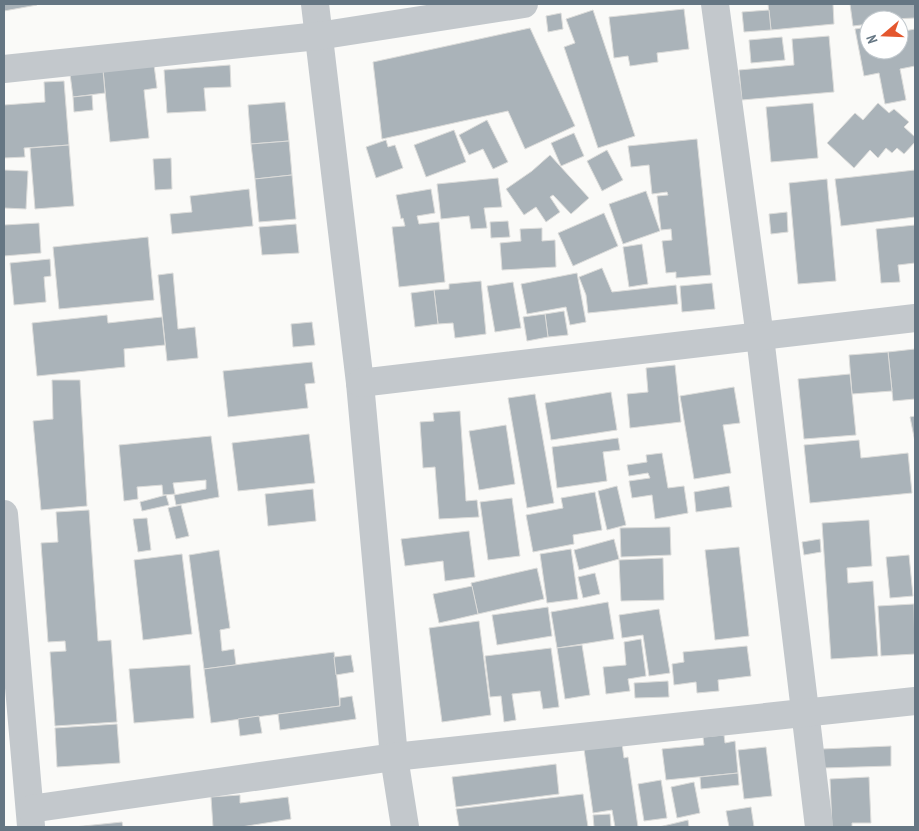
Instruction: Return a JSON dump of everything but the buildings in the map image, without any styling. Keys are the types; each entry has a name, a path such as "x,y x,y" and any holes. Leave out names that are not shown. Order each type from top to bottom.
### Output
{"street":[{"path":"315,4 360,383 394,757 405,827"},
{"path":"4,69 318,36 524,4"},
{"path":"715,4 760,337 819,827"},
{"path":"360,383 915,318"},
{"path":"4,514 30,818 394,757 915,701"}]}
